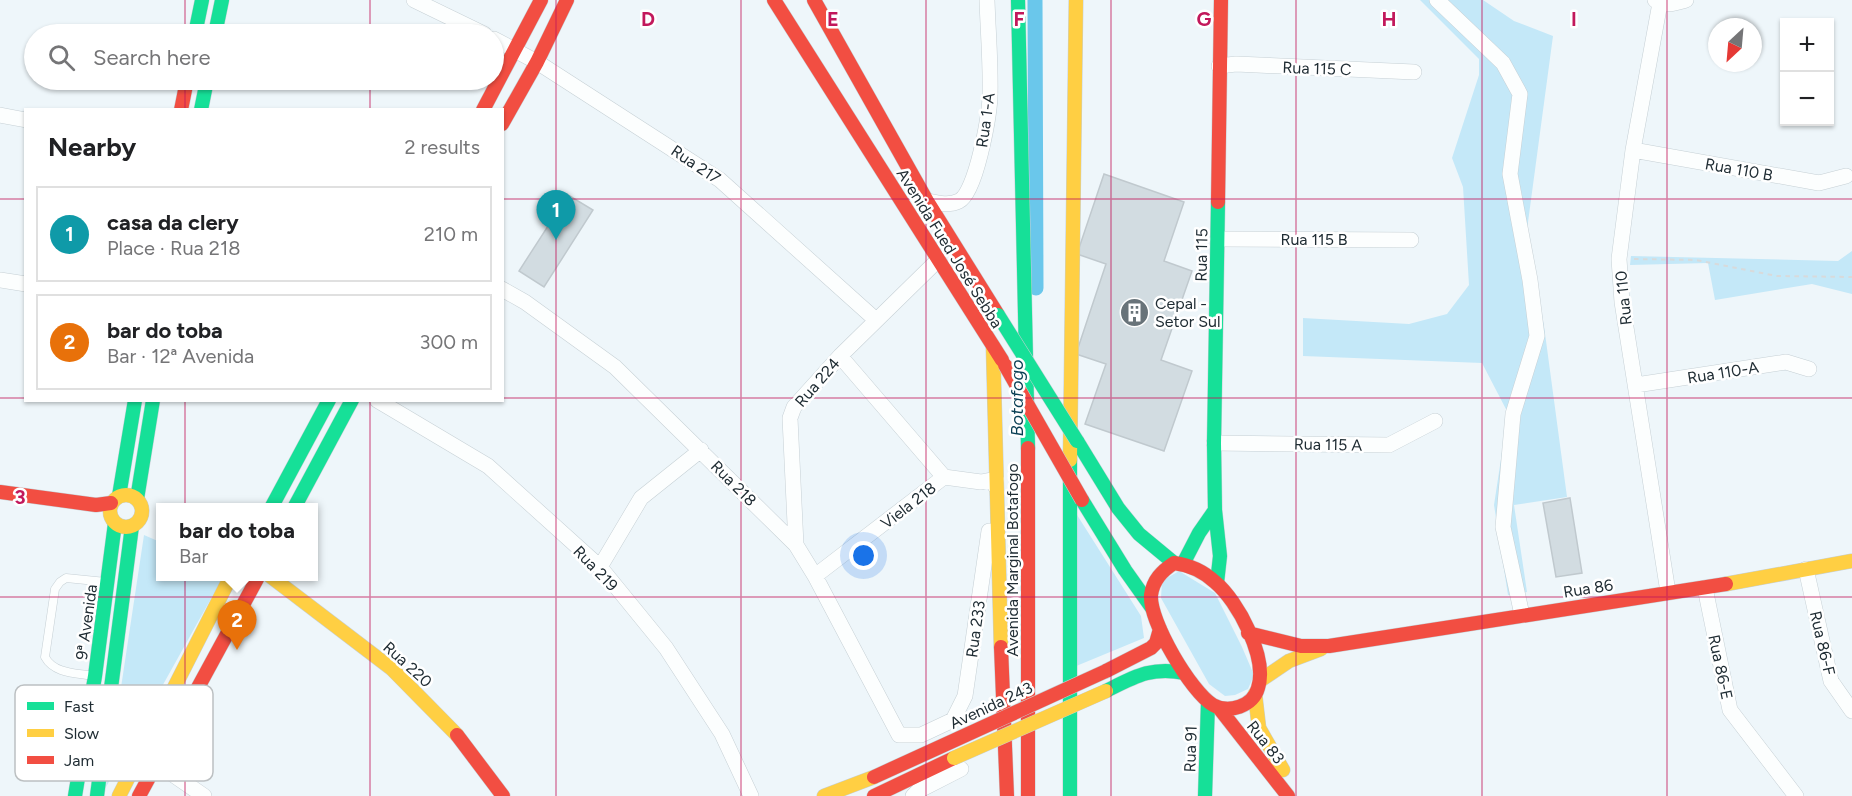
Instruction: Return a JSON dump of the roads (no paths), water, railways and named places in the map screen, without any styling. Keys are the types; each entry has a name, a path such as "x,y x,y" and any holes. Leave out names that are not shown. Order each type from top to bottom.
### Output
{"main road":[{"path":"197,24 202,0"},
{"path":"217,24 222,0"},
{"path":"504,71 541,0"},
{"path":"504,120 537,62 567,0"},
{"name":"Avenida Fued José Sebba","path":"774,0 1005,365 1082,500 1125,570 1152,608"},
{"name":"Avenida Fued José Sebba","path":"814,0 927,201 1118,508 1139,534 1178,563 1200,571 1217,583"},
{"name":"Avenida Marginal Botafogo","path":"1018,0 1028,447 1028,796"},
{"path":"1070,796 1069,524 1076,0"},
{"name":"Rua 115","path":"1217,583 1220,556 1215,510 1214,443 1221,0"},
{"path":"182,108 185,90"},
{"path":"201,108 205,90"},
{"path":"484,108 494,90"},
{"path":"938,260 946,258 954,265 994,310"},
{"path":"993,346 1002,704 1007,796"},
{"name":"9ª Avenida","path":"94,685 108,582 114,509 135,402"},
{"path":"137,499 153,402"},
{"path":"273,503 328,402"},
{"path":"296,503 351,402"},
{"path":"0,492 114,509 126,527 141,521 140,504 132,496 114,509"},
{"path":"1152,608 1154,582 1159,573 1178,563 1215,510"},
{"name":"9ª Avenida","path":"115,685 141,521"},
{"name":"Rua 86","path":"1248,633 1301,646 1329,646 1705,588 1852,561"},
{"path":"176,685 228,581"},
{"path":"199,685 256,581"},
{"name":"Rua 220","path":"264,581 392,669 456,734 503,796"},
{"path":"1214,705 1230,709 1243,705 1255,694 1261,680 1259,660 1248,633 1230,598 1217,583"},
{"name":"Rua 83","path":"1152,608 1160,629 1197,692 1214,705 1288,796"},
{"name":"Avenida 243","path":"824,796 874,777 1106,671 1151,648 1156,643 1160,629"},
{"name":"Rua 86","path":"1261,680 1288,661 1329,646"},
{"name":"Avenida 243","path":"874,796 957,764 1138,675 1159,668 1184,673"},
{"name":"Rua 83","path":"1255,694 1259,728 1297,796"},
{"name":"Rua 91","path":"1205,796 1214,705"},
{"name":"9ª Avenida","path":"75,796 78,781"},
{"name":"9ª Avenida","path":"97,796 99,781"},
{"path":"119,796 127,781"},
{"path":"139,796 147,781"}],"street":[{"path":"414,0 463,24"},
{"name":"Rua 1-A","path":"927,201 948,204 960,201 971,187 990,99 987,0"},
{"path":"1437,0 1503,63 1520,94 1510,174 1530,280 1537,336 1513,414 1503,527 1522,615"},
{"path":"1658,2 1673,4 1686,0"},
{"name":"Rua 110","path":"1658,2 1633,150 1619,259 1622,302 1668,592"},
{"name":"Rua 217","path":"504,44 537,62 720,180 876,320"},
{"name":"Rua 115 C","path":"1219,66 1236,64 1414,72"},
{"path":"0,115 24,120"},
{"name":"Rua 110 B","path":"1633,150 1819,183 1845,176"},
{"name":"Rua 115 B","path":"1218,239 1411,240"},
{"name":"Rua 224","path":"796,544 790,418 794,407 840,356 938,260"},
{"path":"0,280 24,284"},
{"name":"Rua 218","path":"504,290 525,302 615,366 796,544 899,735"},
{"path":"840,356 944,477 981,482 996,479"},
{"name":"Rua 110-A","path":"1636,385 1786,362 1809,369"},
{"name":"Rua 219","path":"380,402 488,466 600,567 666,648 722,734 751,796"},
{"name":"Rua 115 A","path":"1214,443 1389,445 1435,421"},
{"path":"600,567 641,498 701,450"},
{"name":"Viela 218","path":"815,576 944,477"},
{"name":"Rua 233","path":"899,735 921,735 953,720 966,696 996,479"},
{"name":"Rua 86-F","path":"1806,568 1831,681 1852,711"},
{"name":"Rua 86-E","path":"1705,588 1730,710 1796,796"},
{"path":"913,796 957,764"},
{"path":"182,781 204,796"}],"lane":[{"path":"95,676 59,670 49,664 45,657 55,589 60,582 66,578 108,582"}],"waterway":[{"name":"Botafogo","path":"1035,0 1036,288"}],"place":[{"name":"casa da clery","path":"556,240"},
{"name":"Cepal - Setor Sul","path":"1134,312"},
{"name":"bar do toba","path":"237,650"}]}
